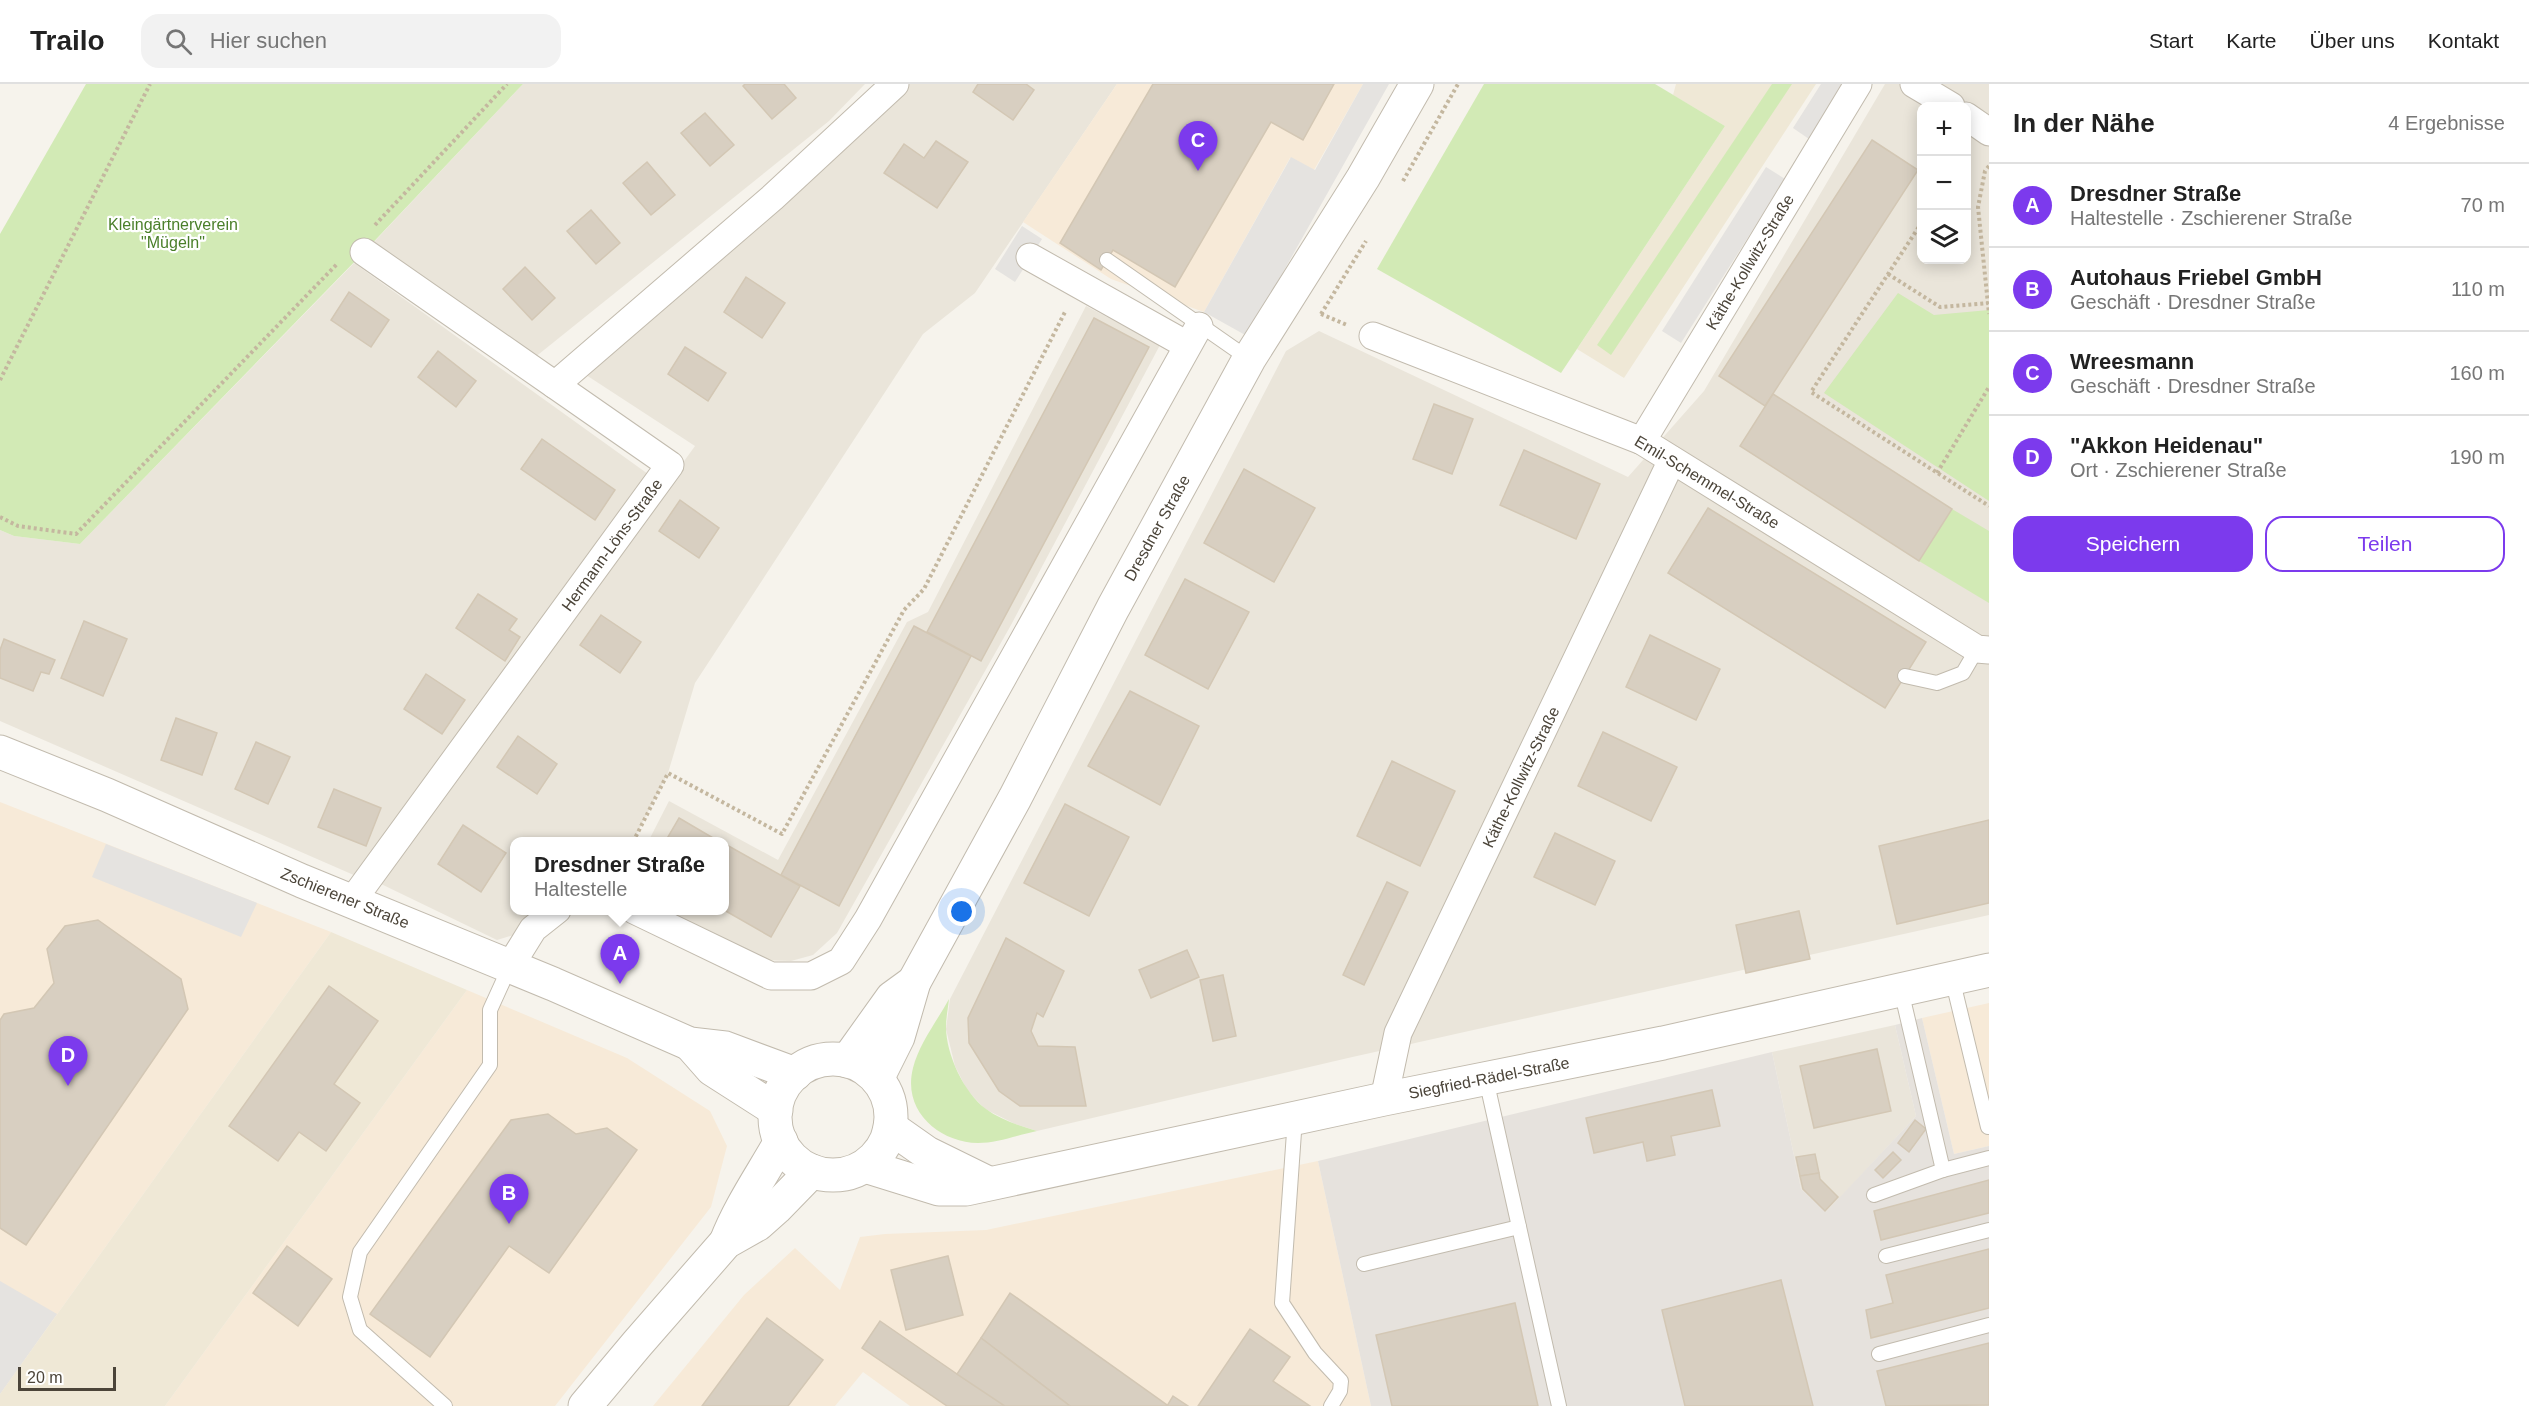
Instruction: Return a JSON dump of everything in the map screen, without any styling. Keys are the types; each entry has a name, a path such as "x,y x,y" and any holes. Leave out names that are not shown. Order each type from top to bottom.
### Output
{"street":[{"path":"368,241 555,385 772,198 895,84"},
{"name":"Dresdner Straße","path":"877,1079 898,1037 914,982 1015,798 1113,608 1249,358 1363,178 1417,84"},
{"name":"Käthe-Kollwitz-Straße","path":"1642,441 1858,84"},
{"path":"1916,84 1945,102"},
{"path":"1971,115 1989,113"},
{"path":"1971,119 1989,132"},
{"path":"644,915 771,976 812,976 841,962 868,919 1193,335 1079,285 1030,257"},
{"name":"Emil-Schemmel-Straße","path":"1373,336 1642,441 1983,649"},
{"name":"Hermann-Löns-Straße","path":"352,901 670,465 555,385"},
{"name":"Käthe-Kollwitz-Straße","path":"1384,1099 1398,1033 1672,460"},
{"name":"Zschierener Straße","path":"0,752 107,795 302,882 510,966 690,1044 725,1048 795,1074"},
{"path":"510,966 533,929 551,915"},
{"name":"Siegfried-Rädel-Straße","path":"866,1166 939,1189 966,1189 1384,1099 1663,1043 1989,970"},
{"name":"Dresdner Straße","path":"847,1061 892,998 914,982"},
{"name":"Zschierener Straße","path":"690,1044 712,1069 776,1110"},
{"path":"822,1060 847,1061 858,1064 877,1079 888,1098 891,1109 890,1127 879,1154 866,1166 846,1174 828,1175 812,1171 788,1154 781,1141 775,1119 776,1110 779,1094 795,1074 810,1064 822,1060"},
{"path":"890,1127 927,1153 988,1183"},
{"path":"585,1406 726,1242 738,1212 781,1141"},
{"path":"726,1242 758,1224 812,1171"}],"lane":[{"path":"1107,261 1193,335 1249,358"},
{"path":"1905,676 1937,683 1963,673 1983,649"},
{"path":"445,1406 360,1330 350,1297 360,1252 490,1065 490,1010 510,966"},
{"path":"1952,978 1988,1127"},
{"path":"1901,990 1942,1170"},
{"path":"1486,1079 1559,1406"},
{"path":"1295,1118 1282,1303 1315,1353 1341,1381 1340,1391 1331,1406"},
{"path":"1874,1195 1942,1170 1989,1158"},
{"path":"1364,1264 1519,1227"},
{"path":"1886,1256 1989,1230"},
{"path":"1879,1354 1989,1325"}],"path":[{"path":"0,380 150,84"},
{"path":"368,241 507,84"},
{"path":"1989,166 1985,171 1978,207 1989,314"},
{"path":"1917,229 1811,392 1989,506"},
{"path":"0,517 18,526 76,534 338,263"},
{"path":"1887,274 1940,307 1988,303"},
{"path":"636,837 668,773 783,834 904,609 924,589 1079,285"},
{"path":"1287,300 1373,336"},
{"path":"1937,473 1989,387"}],"shaded area":[{"path":"523,84 865,84 829,121 534,358 373,243"},
{"path":"910,84 1117,84 975,293 923,334 695,683 668,773 635,837 510,837 510,915 552,915 533,929 497,940 379,883 695,446 583,373"},
{"path":"1117,84 1363,84 1314,170 1290,158 1204,312 1111,279 1023,222"},
{"path":"1363,84 1389,84 1247,336 1204,312 1291,157 1315,170"},
{"path":"1676,84 1816,84 1624,378 1577,349 1725,126 1673,95"},
{"path":"1821,84 1843,84 1809,139 1793,128"},
{"path":"1885,84 1989,84 1989,915 1348,1058 1037,1131 1015,1124 985,1109 967,1090 955,1066 946,1029 950,999 1286,351 1319,331 1628,477 1704,391"},
{"path":"1766,167 1785,179 1681,343 1662,331"},
{"path":"1022,226 1042,239 1015,282 995,269"},
{"path":"354,263 648,474 356,876 0,721 0,530 14,536 80,544"},
{"path":"1086,306 1160,345 1011,625 837,933 813,955 791,961 759,960 675,915 729,915 729,837 651,837 669,801 778,860 907,622 928,612"},
{"path":"0,802 331,932 0,1394"},
{"path":"106,844 257,903 241,937 92,877"},
{"path":"331,932 467,990 165,1406 0,1406 0,1394"},
{"path":"467,990 627,1058 710,1111 727,1146 711,1207 555,1406 165,1406"},
{"path":"1989,1003 1989,1146 1954,1154 1922,1018"},
{"path":"1922,1018 1954,1154 1989,1146 1989,1406 1371,1406 1318,1161 1772,1052 1801,1189 1826,1212 1916,1116 1895,1025"},
{"path":"1895,1025 1916,1116 1826,1213 1801,1189 1772,1052"},
{"path":"1318,1161 1371,1406 910,1406 863,1372 835,1406 653,1406 744,1295 795,1248 840,1290 860,1237 986,1230"},
{"path":"0,1281 57,1314 0,1394"}],"green space":[{"name":"Kleingärtnerverein \"Mügeln\"","path":"86,84 523,84 364,252 80,544 14,536 0,530 0,234"},
{"path":"1484,84 1655,84 1725,126 1561,373 1377,269"},
{"path":"1772,84 1792,84 1611,355 1597,345"},
{"path":"1898,293 1934,315 1989,310 1989,501 1824,393"},
{"path":"1952,509 1989,531 1989,603 1919,561"},
{"path":"949,999 946,1024 949,1049 970,1093 992,1113 1037,1131 993,1142 964,1141 937,1130 918,1110 911,1084 913,1068 924,1041"}],"building":[{"path":"745,84 784,84 796,98 772,119 743,86"},
{"path":"978,84 1026,84 1034,90 1013,120 973,92"},
{"path":"1153,84 1334,84 1303,140 1271,122 1175,287 1113,250 1101,270 1060,243"},
{"path":"705,113 734,145 710,166 681,133"},
{"path":"1872,140 1917,169 1765,406 1719,376"},
{"path":"936,141 968,162 937,208 884,173 904,144 924,158"},
{"path":"647,162 675,195 651,215 623,183"},
{"path":"591,210 620,243 596,264 567,231"},
{"path":"525,267 555,298 532,320 503,289"},
{"path":"746,277 785,303 762,338 724,312"},
{"path":"349,292 389,320 371,347 331,320"},
{"path":"1094,318 1149,347 981,661 927,632"},
{"path":"685,347 726,373 708,401 668,374"},
{"path":"438,351 476,381 456,407 418,377"},
{"path":"1773,394 1952,509 1919,561 1740,446"},
{"path":"1434,404 1473,419 1452,474 1413,459"},
{"path":"542,439 615,490 595,520 521,469"},
{"path":"1524,450 1600,484 1576,539 1500,505"},
{"path":"1244,469 1315,508 1274,582 1204,543"},
{"path":"680,500 719,528 699,558 659,531"},
{"path":"1708,508 1926,642 1885,708 1668,573"},
{"path":"1185,579 1249,612 1208,689 1145,655"},
{"path":"478,594 517,619 509,630 520,637 505,661 456,628"},
{"path":"601,615 641,642 620,673 580,645"},
{"path":"84,621 127,639 103,696 61,678"},
{"path":"914,626 971,656 839,906 781,875"},
{"path":"1650,635 1720,669 1696,720 1626,687"},
{"path":"4,639 55,660 49,674 41,672 33,691 0,678 0,650"},
{"path":"426,674 465,700 442,734 404,709"},
{"path":"1130,691 1199,726 1160,805 1088,766"},
{"path":"176,718 217,733 202,775 161,760"},
{"path":"1603,732 1677,767 1651,821 1578,786"},
{"path":"518,736 557,764 537,794 497,767"},
{"path":"256,742 290,757 268,804 235,789"},
{"path":"1392,761 1455,791 1420,866 1357,836"},
{"path":"334,789 381,808 366,846 318,827"},
{"path":"1065,804 1129,837 1089,916 1024,883"},
{"path":"679,818 711,837 668,837"},
{"path":"1989,820 1989,903 1897,924 1879,846"},
{"path":"463,825 506,853 481,892 438,864"},
{"path":"1555,833 1615,861 1595,905 1534,877"},
{"path":"729,846 800,886 771,937 729,913"},
{"path":"1387,882 1408,892 1364,985 1343,975"},
{"path":"1799,911 1810,959 1746,973 1736,925"},
{"path":"98,920 181,979 188,1009 26,1245 0,1228 0,1020 4,1014 34,1008 54,983 47,949 65,926"},
{"path":"1006,938 1064,971 1043,1017 1037,1013 1031,1031 1038,1046 1075,1047 1086,1106 1020,1106 999,1091 969,1043 968,1018"},
{"path":"1187,950 1199,977 1151,998 1139,970"},
{"path":"1223,975 1236,1036 1213,1041 1200,980"},
{"path":"329,986 378,1021 334,1084 360,1103 326,1151 299,1132 278,1161 229,1126"},
{"path":"1877,1049 1891,1111 1814,1128 1800,1066"},
{"path":"1712,1090 1720,1126 1671,1136 1675,1155 1647,1161 1643,1142 1594,1153 1586,1118"},
{"path":"548,1114 576,1134 607,1128 637,1150 549,1273 509,1246 430,1357 370,1314 511,1120"},
{"path":"1915,1120 1926,1129 1909,1152 1898,1143"},
{"path":"1893,1152 1901,1160 1883,1178 1875,1170"},
{"path":"1815,1154 1819,1173 1800,1176 1796,1157"},
{"path":"1819,1173 1820,1179 1838,1197 1825,1211 1803,1189 1800,1176"},
{"path":"1989,1180 1989,1213 1881,1240 1874,1211"},
{"path":"287,1246 332,1279 298,1326 253,1293"},
{"path":"1989,1249 1989,1308 1871,1338 1866,1310 1893,1303 1886,1275"},
{"path":"948,1256 963,1315 906,1330 891,1270"},
{"path":"1781,1280 1813,1406 1685,1406 1662,1310"},
{"path":"1010,1293 1167,1406 1070,1406 981,1338"},
{"path":"1515,1303 1538,1406 1392,1406 1376,1335"},
{"path":"767,1318 823,1360 788,1406 702,1406"},
{"path":"880,1321 1005,1406 947,1406 862,1348"},
{"path":"1250,1329 1290,1357 1273,1381 1310,1406 1198,1406"},
{"path":"981,1338 1070,1406 1005,1406 957,1374"},
{"path":"1989,1343 1989,1405 1886,1406 1877,1371"},
{"path":"1173,1396 1188,1406 1167,1406"}],"place":[{"name":"Wreesmann","path":"1198,171"},
{"name":"Dresdner Straße","path":"620,984"},
{"name":"\"Akkon Heidenau\"","path":"68,1086"},
{"name":"Autohaus Friebel GmbH","path":"509,1224"}]}
